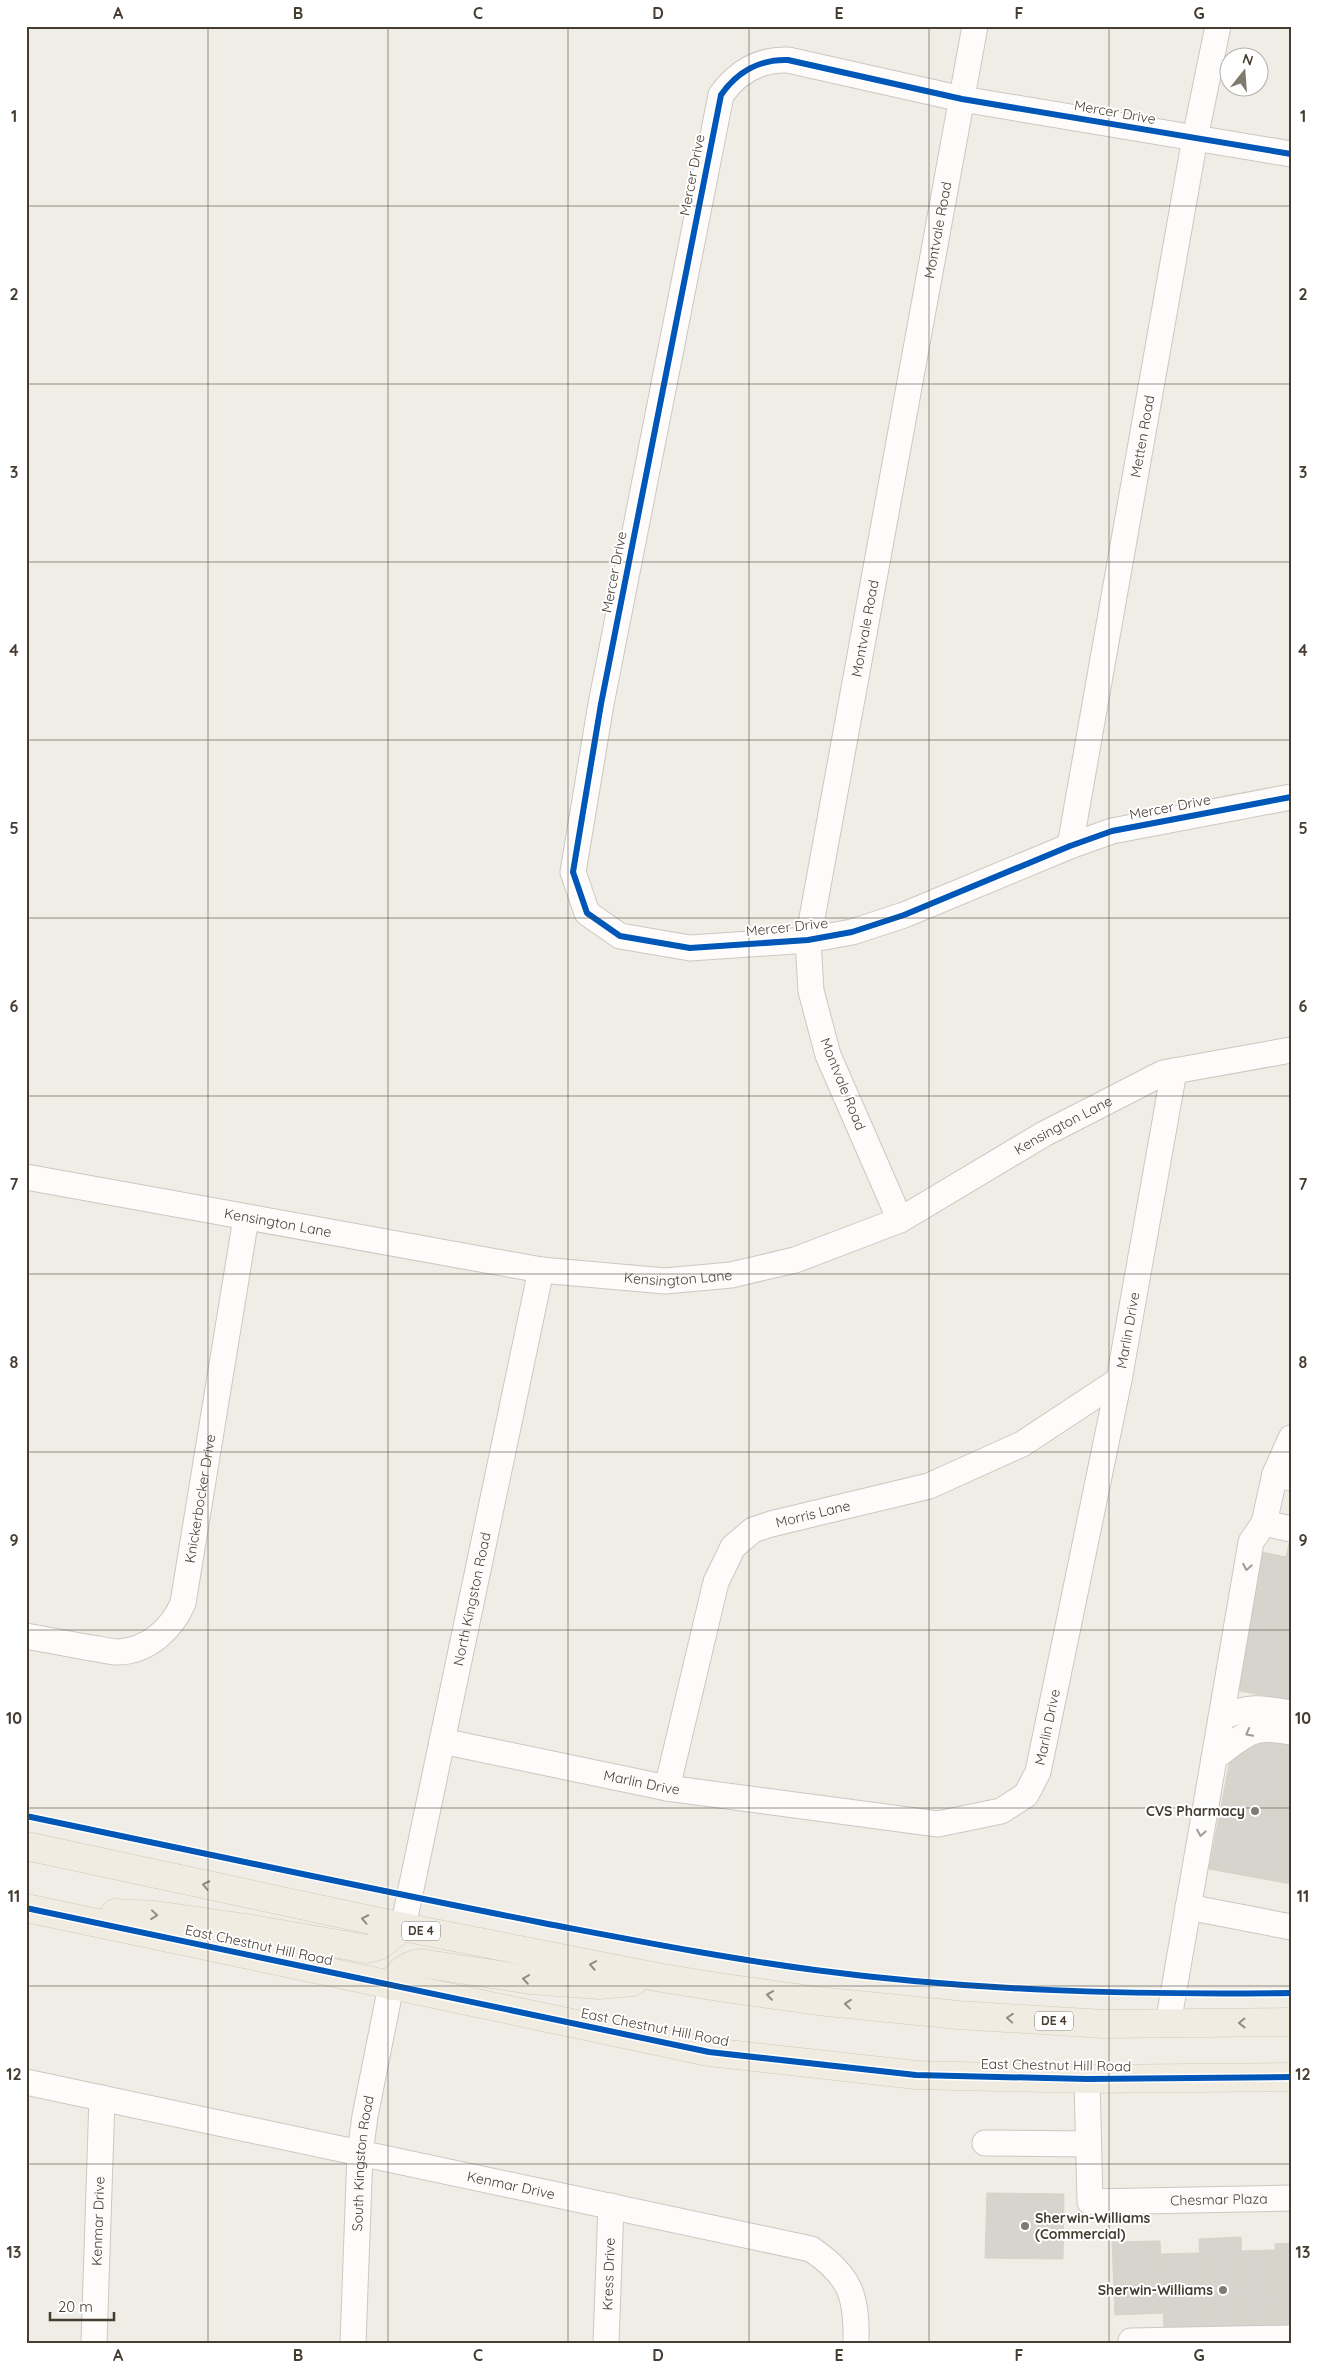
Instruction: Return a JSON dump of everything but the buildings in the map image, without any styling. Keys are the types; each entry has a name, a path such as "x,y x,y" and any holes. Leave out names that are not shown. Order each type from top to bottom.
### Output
{"main road":[{"name":"DE 4","path":"26,1846 403,1927 662,1978 818,2001 958,2015 1104,2024 1291,2022"},
{"name":"East Chestnut Hill Road","path":"26,1908 709,2052 916,2075 1087,2079 1291,2077"},
{"path":"53,1914 105,1912 155,1915 295,1935 367,1949 385,1942 403,1927"},
{"path":"391,1986 400,1971 409,1965 420,1963 531,1980 599,1985 662,1978"},
{"path":"1207,2078 1291,2092"}],"street":[{"name":"Montvale Road","path":"900,1220 828,1055 811,991 808,940 975,26"},
{"name":"Metten Road","path":"1070,846 1195,138 1218,26"},
{"name":"Mercer Drive","path":"1291,154 962,99 788,60 772,60 746,70 731,81 721,95 601,704 573,872 587,913 620,936 690,948 808,940 852,932 904,915 1070,846 1112,831 1291,797"},
{"name":"Kensington Lane","path":"26,1177 541,1270 665,1281 731,1275 795,1260 900,1220 1044,1134 1163,1073 1291,1050"},
{"name":"Marlin Drive","path":"442,1741 667,1788 938,1824 1001,1811 1026,1795 1038,1772 1119,1380 1174,1071"},
{"name":"Knickerbocker Drive","path":"26,1636 118,1652 136,1648 154,1640 170,1627 178,1615 182,1603 246,1218"},
{"name":"North Kingston Road","path":"403,1927 541,1270"},
{"name":"Morris Lane","path":"667,1788 716,1582 732,1548 753,1530 771,1524 929,1486 1022,1444 1119,1380"},
{"path":"1168,2024 1251,1542 1264,1523 1283,1476 1291,1438"},
{"path":"1264,1523 1291,1529"},
{"path":"1221,1718 1239,1710 1266,1709 1291,1712"},
{"path":"1214,1758 1241,1738 1258,1729 1291,1732"},
{"path":"1188,1907 1291,1927"},
{"name":"South Kingston Road","path":"353,2343 360,2153 365,2116 391,1986"},
{"name":"Chesmar Plaza","path":"1087,2079 1090,2202 1291,2198"},
{"name":"Kenmar Drive","path":"26,2082 811,2249 829,2261 844,2277 854,2297 856,2343"},
{"name":"Kenmar Drive","path":"94,2343 102,2098"},
{"path":"985,2143 1088,2144"},
{"name":"Kress Drive","path":"606,2343 611,2206"},
{"path":"1131,2341 1291,2338"}],"cycle path":[{"path":"1291,154 962,99 788,60 768,62 750,68 734,80 721,95 601,704 573,872 587,913 620,936 690,948 808,940 852,932 904,915 1070,846 1112,831 1291,797"},
{"path":"26,1816 543,1923 815,1970 934,1983 1053,1990 1291,1993"},
{"path":"26,1908 709,2052 916,2075 1087,2079 1291,2077"}],"place":[{"name":"CVS Pharmacy","path":"1255,1811"},
{"name":"Sherwin-Williams (Commercial)","path":"1025,2226"},
{"name":"Sherwin-Williams","path":"1223,2290"}]}
